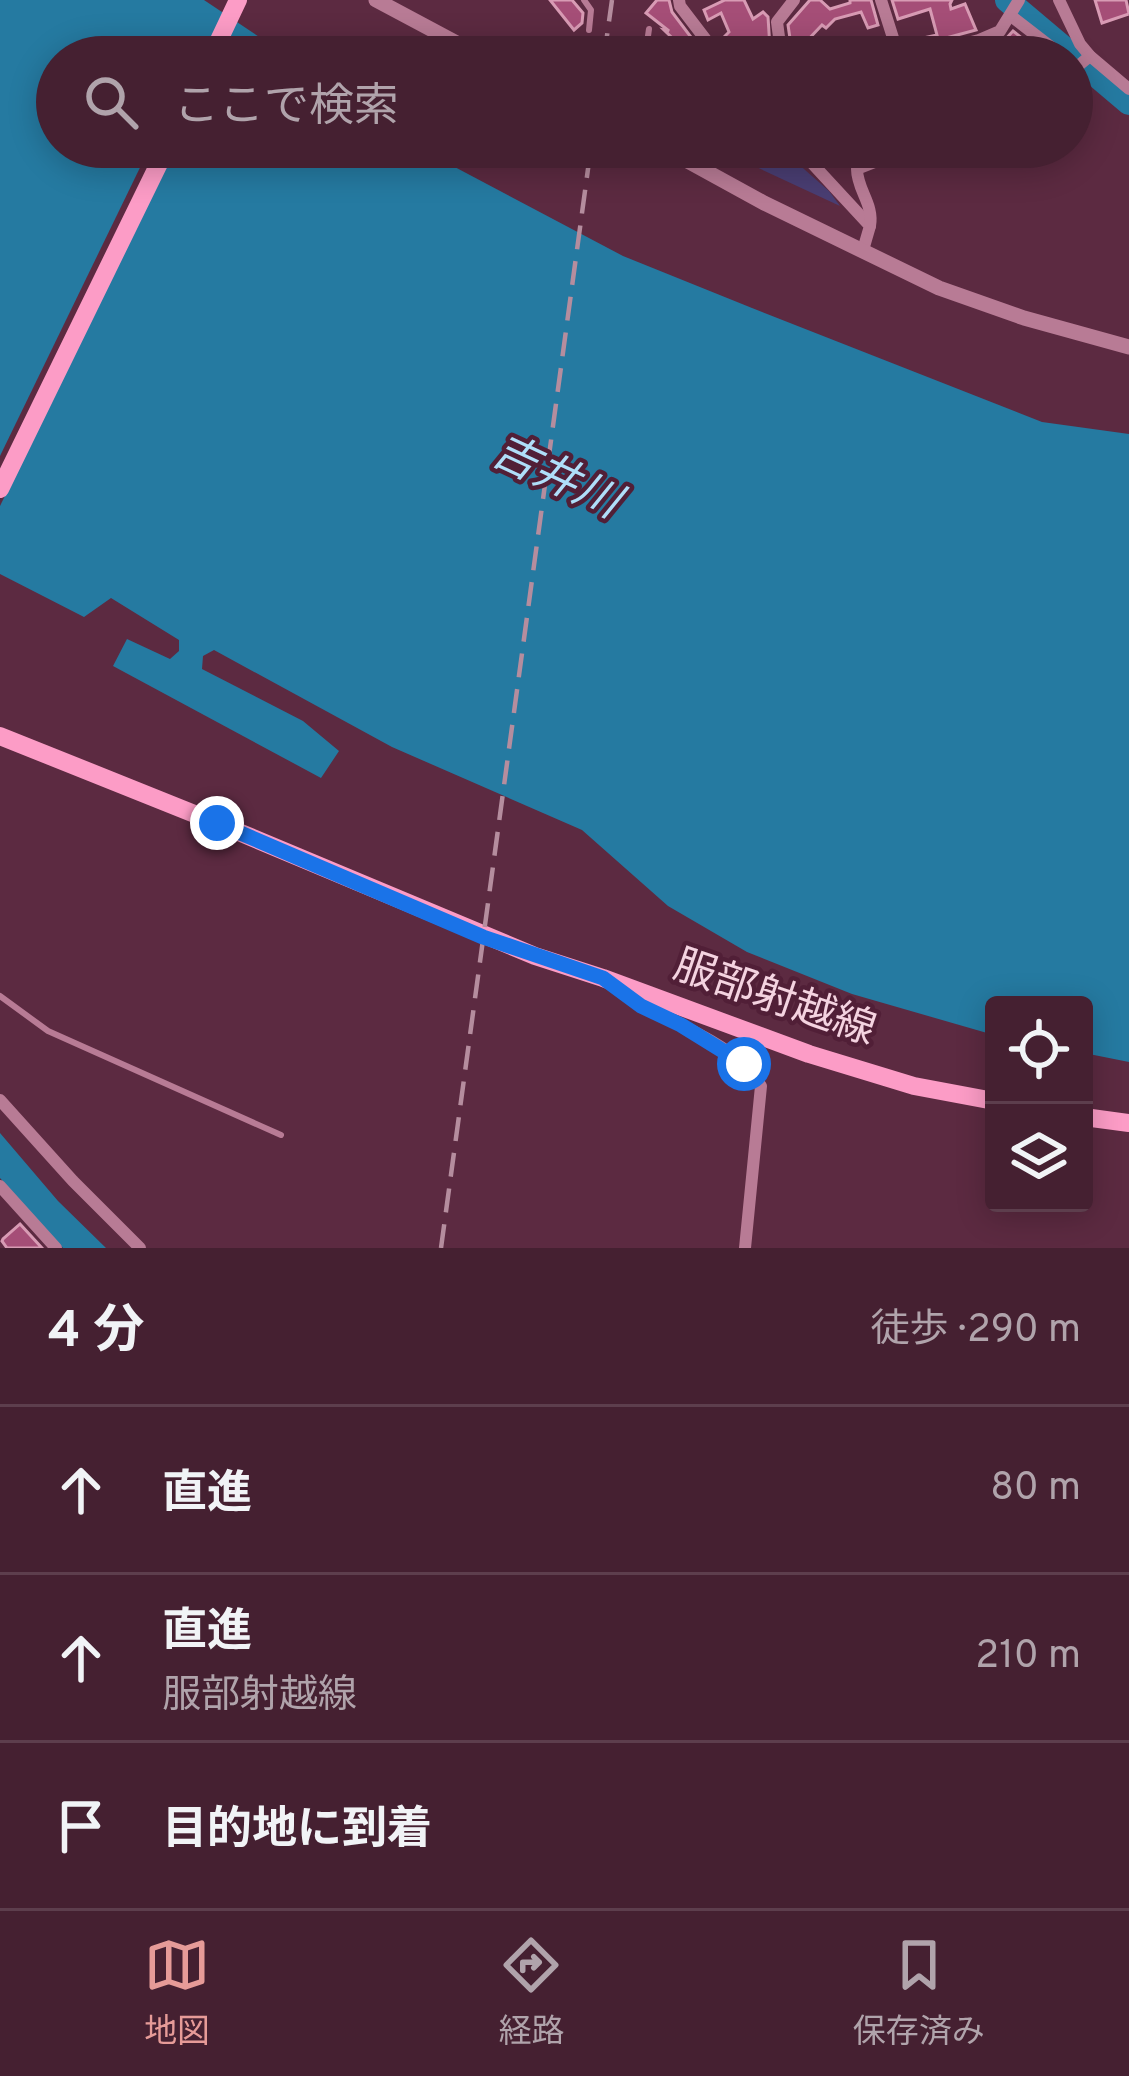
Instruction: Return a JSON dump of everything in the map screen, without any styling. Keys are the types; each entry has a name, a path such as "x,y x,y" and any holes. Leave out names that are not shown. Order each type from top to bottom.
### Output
{"main road":[{"path":"221,36 238,0"},
{"path":"0,490 157,168"},
{"name":"服部射越線","path":"0,736 483,937 809,1054 914,1086 985,1099"},
{"path":"1093,1119 1125,1124"}],"street":[{"path":"376,0 407,7 451,36"},
{"path":"679,0 703,36"},
{"path":"779,36 777,22 794,0"},
{"path":"881,0 892,36"},
{"path":"989,36 1000,31 1019,0"},
{"path":"1059,0 1076,36"},
{"path":"1011,16 1037,36"},
{"path":"1093,59 1129,89"},
{"path":"713,168 764,202 939,287 1024,318 1129,347"},
{"path":"816,168 870,226"},
{"path":"859,168 856,176 872,212 863,250"},
{"path":"603,978 641,1006 744,1064 761,1086 745,1248"},
{"path":"0,1100 140,1248"},
{"path":"0,1186 56,1248"}],"lane":[{"path":"584,0 591,10 589,30"},
{"path":"648,36 649,29"},
{"path":"0,996 48,1031 281,1135"}],"shaded area":[{"path":"758,168 803,168 840,206"}],"water":[{"name":"吉井川","path":"0,0 204,0 258,36 36,36 36,168 457,168 623,256 752,308 1042,422 1129,434 1129,1062 1093,1055 1093,996 985,996 985,1032 852,994 747,952 668,906 582,830 392,747 214,650 203,656 202,669 303,721 339,751 321,778 113,666 127,639 170,659 179,651 179,640 111,598 84,617 0,574"},
{"path":"0,1133 106,1248 63,1248 0,1178"}],"pier":[{"path":"140,168 165,168 0,506 0,456"}],"building":[{"path":"550,0 572,0 583,13 582,23 574,30"},
{"path":"657,0 669,0 690,36 670,36 646,13"},
{"path":"725,0 744,0 753,19 763,12 768,17 769,36 725,36 729,32 721,13 708,20 704,10"},
{"path":"810,0 820,0 830,9 850,0 871,0 878,25 868,28 861,12 835,19 826,28 822,25 812,36 790,36 788,25"},
{"path":"892,0 952,0 951,9 965,4 976,30 932,36 937,35 930,9 898,19"},
{"path":"1095,0 1126,0 1129,14 1102,23"},
{"path":"20,1224 42,1248 7,1248 3,1239"}],"waterway":[{"path":"1007,0 1050,36"},
{"path":"1093,73 1129,103"}],"railway":[{"path":"607,36 612,0"},
{"path":"441,1248 588,168"}],"route":[{"path":"217,823 483,937 603,978 641,1006 744,1064"}]}
